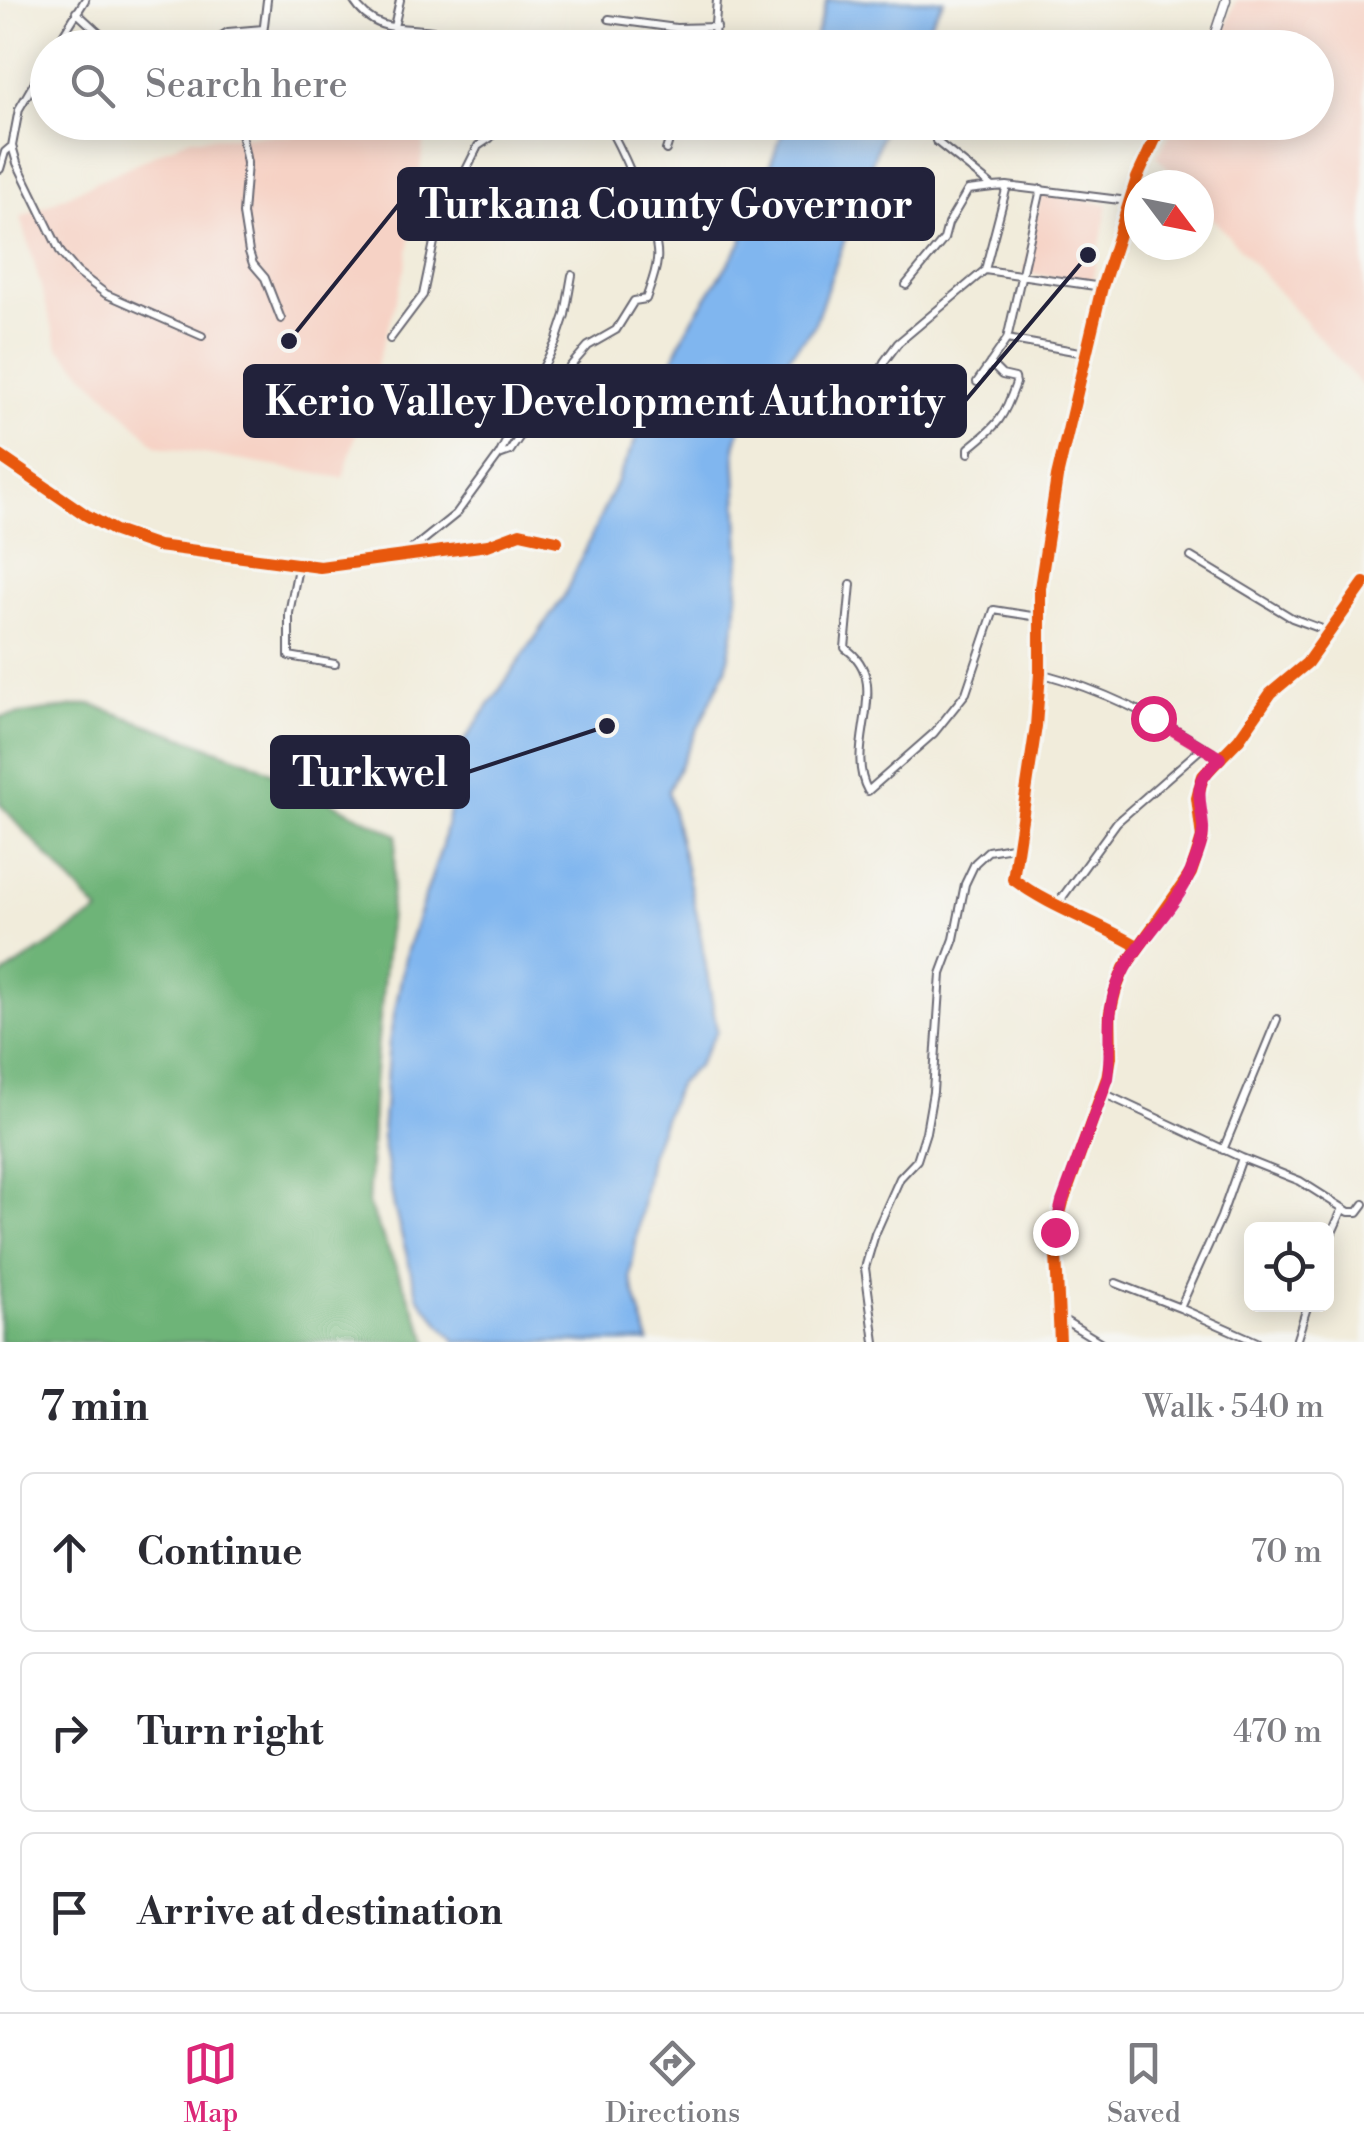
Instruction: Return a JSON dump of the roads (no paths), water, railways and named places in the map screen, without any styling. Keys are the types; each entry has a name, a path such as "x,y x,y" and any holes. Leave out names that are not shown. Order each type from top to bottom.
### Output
{"street":[{"path":"66,30 84,0"},
{"path":"251,30 263,29 267,0"},
{"path":"353,0 368,20 415,30"},
{"path":"394,27 400,0"},
{"path":"610,19 676,28 717,28 717,0"},
{"path":"1216,30 1226,0"},
{"path":"76,12 95,30"},
{"path":"30,89 19,108 12,146 16,164 68,264 121,302 202,336"},
{"path":"242,140 247,163 243,214 249,252 268,284 281,319"},
{"path":"390,339 423,295 443,199 466,170 478,146 487,140"},
{"path":"499,455 510,451 554,384 588,346 616,330 634,301 646,299 658,257 636,180 616,140"},
{"path":"666,150 669,140"},
{"path":"1142,170 1156,140"},
{"path":"936,141 993,187"},
{"path":"0,169 5,152 12,146"},
{"path":"906,285 944,239 948,224 968,190 1007,186 1124,200"},
{"path":"847,414 871,390 898,343 986,270 1007,186"},
{"path":"977,382 1008,339 1041,189"},
{"path":"1124,214 1085,353 1042,556 1036,726 1013,878 1056,906 1100,925 1138,948"},
{"path":"986,270 1102,287"},
{"path":"404,556 456,514 499,455 556,342 572,274"},
{"path":"1008,339 1085,353"},
{"path":"969,453 1002,420 1016,383 1015,378 1002,375 990,363"},
{"path":"0,456 115,531 158,546 320,567 488,545 520,533 557,542"},
{"path":"1191,557 1292,618 1330,632"},
{"path":"300,563 289,613 289,656 335,664"},
{"path":"1060,1342 1055,1232 1103,1093 1111,1057 1110,1013 1124,968 1190,873 1202,838 1198,798 1207,770 1239,740 1271,692 1306,663 1364,583"},
{"path":"851,584 845,648 860,660 867,675 858,769 868,791 934,732 966,693 994,610 1038,618"},
{"path":"1040,674 1090,689 1153,718 1220,758"},
{"path":"1056,906 1117,822 1203,747"},
{"path":"874,1342 865,1268 874,1234 900,1178 917,1160 926,1132 933,1092 941,974 954,939 965,884 975,863 988,851 1018,846"},
{"path":"1223,1150 1277,1019"},
{"path":"1103,1093 1300,1182 1343,1208 1358,1212 1364,1204"},
{"path":"1180,1308 1242,1158"},
{"path":"1334,1228 1343,1208"},
{"path":"1116,1283 1256,1342"},
{"path":"1296,1342 1305,1312"},
{"path":"1059,1317 1100,1342"}],"water":[{"path":"827,0 944,0 925,30 817,30"},
{"path":"780,140 880,140 814,326 745,410 735,447 740,556 736,618 726,669 668,791 697,915 717,1031 698,1065 677,1085 650,1155 630,1277 649,1342 456,1342 418,1297 394,1207 382,1137 389,1042 406,953 442,846 463,743 564,596 687,328 740,245"}],"place":[{"name":"Kerio Valley Development Authority","path":"1088,255"},
{"name":"Turkana County Governor","path":"289,341"},
{"name":"Turkwel","path":"607,726"}]}
